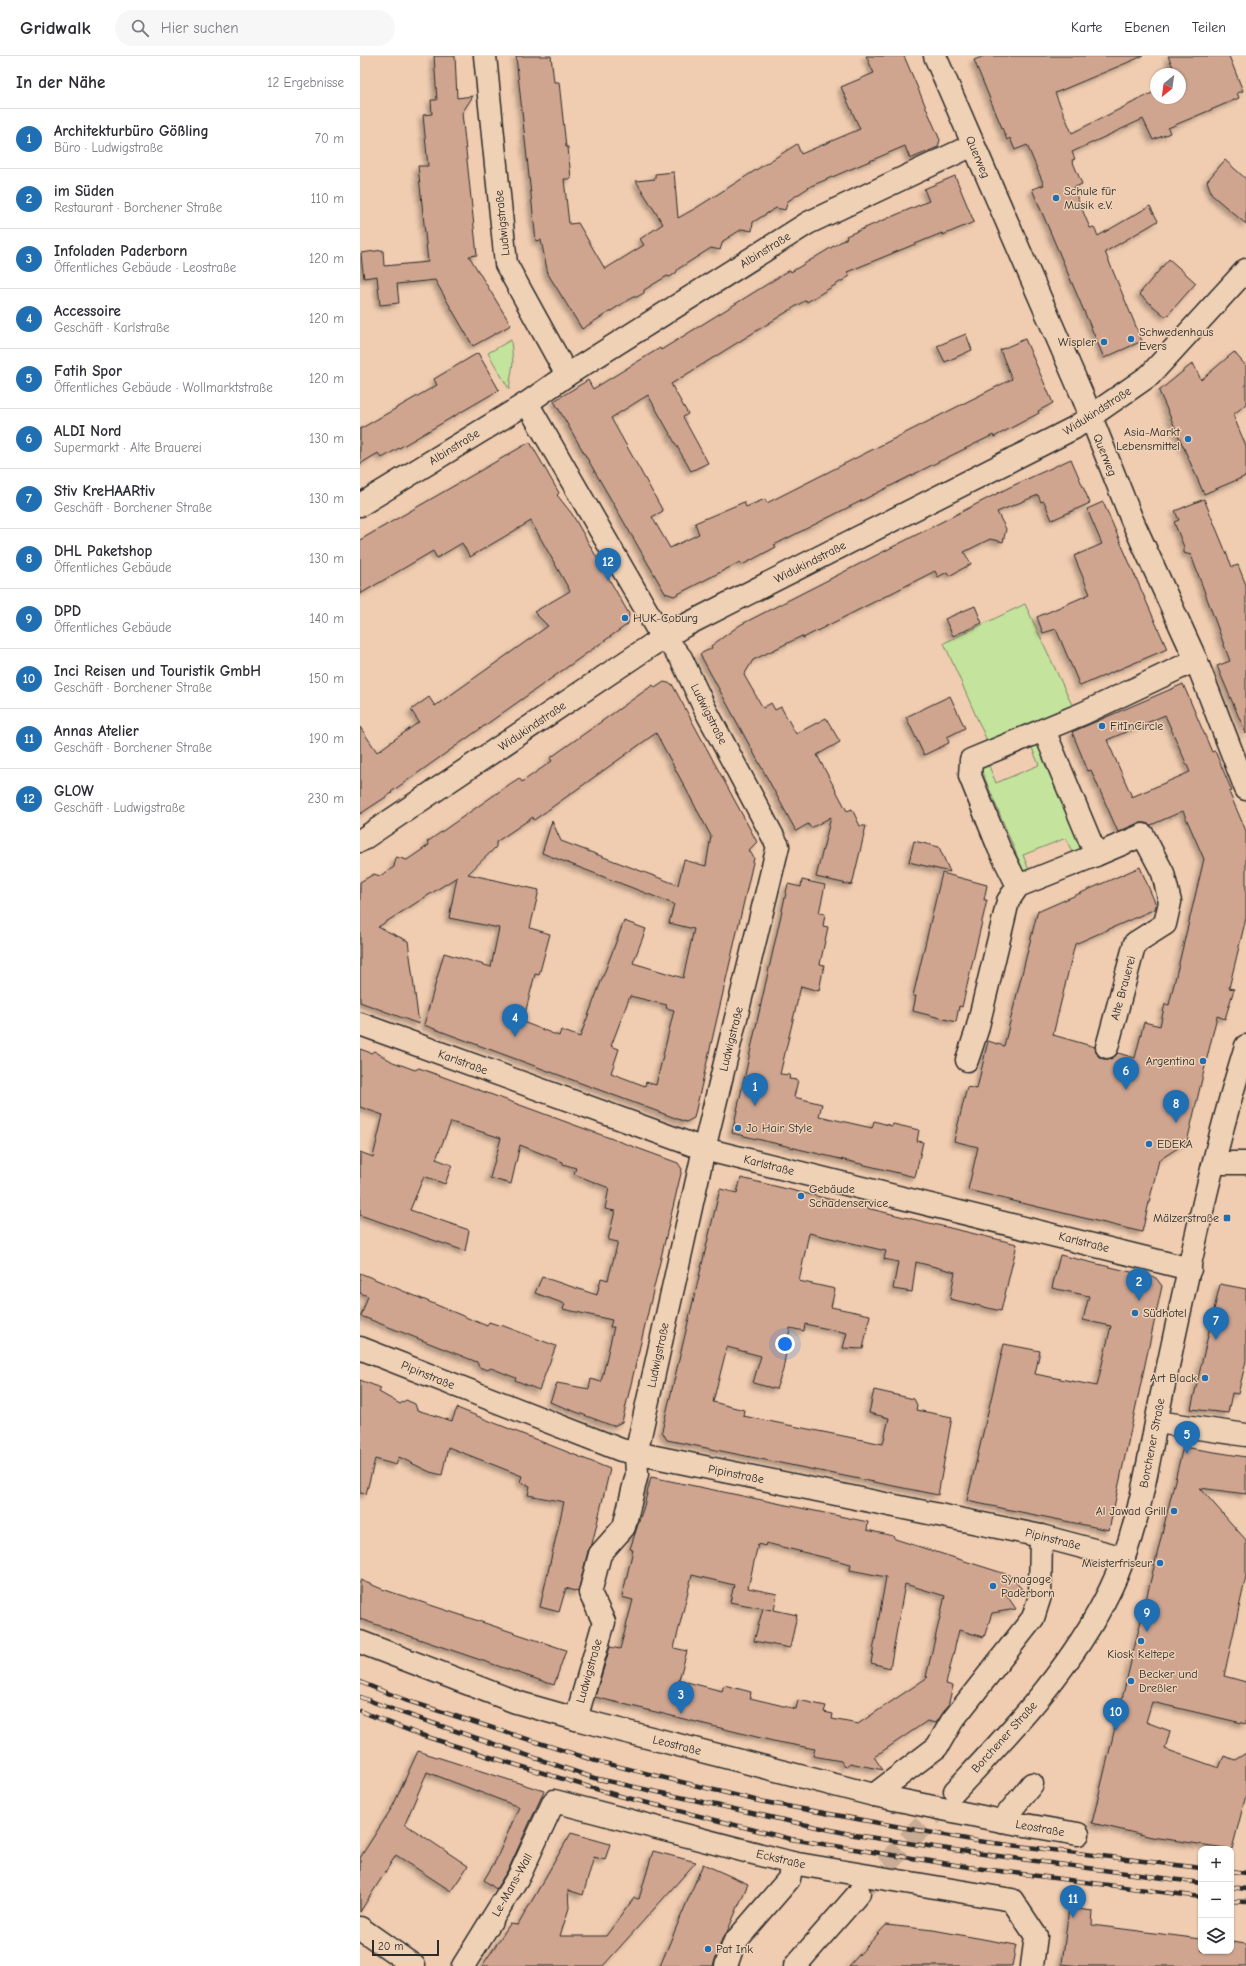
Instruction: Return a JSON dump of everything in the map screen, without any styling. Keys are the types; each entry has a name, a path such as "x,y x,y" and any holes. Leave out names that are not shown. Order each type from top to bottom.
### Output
{"street":[{"name":"Ludwigstraße","path":"485,56 506,264 567,375"},
{"name":"Querweg","path":"935,56 1083,397 1090,418 1132,520 1196,660 1246,789"},
{"name":"Albinstraße","path":"360,505 527,403 567,375 808,223 973,145"},
{"name":"Widukindstraße","path":"360,841 650,646 684,626 1074,428 1090,418 1150,375 1246,270"},
{"name":"Ludwigstraße","path":"527,403 656,627 681,658 705,709 778,846 704,1149 636,1454 637,1474 624,1527 600,1554 590,1593 604,1622 576,1719"},
{"path":"967,1060 977,1030 1008,902 1018,886 999,848 970,776 971,760 1044,730 1196,660"},
{"path":"1044,730 1096,855"},
{"name":"Alte Brauerei","path":"1018,886 1143,835 1163,873 1170,902 1165,924 1134,943 1107,1047"},
{"name":"Karlstraße","path":"360,1024 704,1149 1190,1269"},
{"name":"Borchener Straße","path":"955,1791 1023,1717 1073,1654 1100,1610 1124,1558 1135,1523 1214,1163 1230,1098 1246,1046"},
{"path":"1214,1163 1246,1163"},
{"name":"Pipinstraße","path":"360,1348 621,1450 1041,1536 1124,1558"},
{"path":"1157,1422 1246,1435"},
{"path":"874,1795 936,1747 952,1721 1033,1618 1040,1596 1041,1536"},
{"name":"Leostraße","path":"360,1642 516,1702 576,1719 874,1795 1002,1821 1078,1834"},
{"name":"Leostraße","path":"1002,1821 1032,1784"},
{"name":"Eckstraße","path":"554,1801 792,1863 1012,1900 1036,1936 1032,1966"},
{"name":"Le-Mans-Wall","path":"463,1966 520,1874 554,1801"},
{"path":"726,1966 734,1943 789,1879 792,1863"},
{"path":"795,1966 859,1893"},
{"path":"360,1928 414,1966"}],"green space":[{"path":"511,340 513,363 509,389 488,353"},
{"path":"1025,604 1072,705 987,741 944,643"},
{"path":"1041,744 1085,850 1073,855 1066,838 1023,855 1030,873 1025,875 981,769 989,766 996,783 1039,765 1032,748"}],"building":[{"path":"434,56 455,56 457,98 473,96 462,113 477,255 469,256 511,325 473,346 435,280 397,284 399,303 380,305 377,276 364,278 362,264 361,253 383,250 384,266 428,262 418,166 428,166 423,115 432,114 431,100 437,100"},
{"path":"516,56 551,56 554,82 559,82 566,147 568,147 571,179 564,179 569,224 578,223 605,269 644,245 640,239 663,224 636,181 655,179 655,174 674,172 678,218 797,144 801,154 860,129 841,87 874,73 866,56 904,56 940,140 938,147 910,159 905,146 811,186 788,201 785,210 776,208 753,222 752,231 742,229 723,241 720,250 711,248 678,269 676,273 670,277 667,276 644,290 644,293 637,297 633,297 582,329 548,274 541,240 536,241"},
{"path":"984,56 1143,56 1055,93 1072,133 1150,94 1150,104 1186,104 1186,68 1173,68 1168,56 1229,56 1243,91 1237,93 1239,98 1168,128 1170,133 1153,140 1143,119 1072,152 1075,159 1072,160 1082,184 1073,188 1090,228 1094,227 1098,236 1150,206 1158,221 1105,252 1142,341 1104,358 1032,189 1044,185 1027,145 1015,150 1010,138 1007,140 974,60"},
{"path":"1225,160 1246,179 1246,224 1212,195 1207,181"},
{"path":"955,176 974,222 943,235 942,233 847,272 850,276 807,302 806,300 671,384 688,414 683,417 708,463 691,471 648,395 611,418 663,511 652,517 670,548 699,534 695,523 744,502 746,507 765,499 767,503 1012,379 1000,350 1025,339 1053,403 1038,411 1039,413 994,437 993,435 938,462 774,545 776,547 742,565 740,562 674,596 665,593 554,401 588,380 593,389 660,348 661,350 790,270 791,272 847,238 846,236 929,201 924,189"},
{"path":"1169,259 1196,283 1166,317 1139,294"},
{"path":"966,334 972,350 945,362 937,346"},
{"path":"1234,352 1246,366 1246,404 1233,415 1246,446 1246,476 1204,494 1159,391 1193,363 1201,380"},
{"path":"478,353 499,390 382,458 378,453 360,464 360,429 437,385 434,379"},
{"path":"530,442 559,493 557,495 572,514 629,614 628,624 391,792 392,793 360,814 360,727 377,752 419,722 411,710 429,697 435,706 548,626 534,612 570,591 531,521 470,557 462,543 437,558 433,551 360,594 360,540"},
{"path":"1071,459 1090,503 1052,520 1044,501 1041,502 1038,495 997,512 1006,529 1003,542 990,539 964,552 971,564 949,576 947,572 938,577 935,571 803,638 802,636 753,660 744,675 763,708 771,703 775,710 781,707 796,734 826,718 840,742 817,755 847,811 852,809 860,826 866,826 852,885 816,877 831,817 811,828 808,824 796,831 700,654 712,648 711,646 740,625 1010,487"},
{"path":"1204,499 1232,567 1238,565 1246,585 1246,734 1217,666 1230,661 1191,555 1184,553 1184,547 1174,522 1179,520 1175,511"},
{"path":"1103,502 1167,649 1080,686 1056,629 1043,633 1037,617 1090,594 1074,556 1102,544 1087,509"},
{"path":"975,606 982,623 953,636 945,619"},
{"path":"664,682 672,684 757,842 749,850 754,858 694,1118 686,1122 424,1025 444,953 491,967 499,928 449,918 457,877 378,927 408,941 419,1024 360,1002 360,882 374,874 380,876 394,867 396,857 407,860 429,845 427,842 510,784 519,778 522,782 552,761 550,758 653,685 655,688","holes":["656,733 711,836 706,866 684,860 678,885 561,841 552,821 542,853 674,904 669,923 694,929 683,978 633,963 646,929 624,921 580,1037 561,1030 559,1036 523,1022 535,974 539,975 550,934 530,928 539,890 468,874 496,847 496,842 533,817 534,820","630,996 667,1005 666,1008 674,1010 656,1085 646,1082 645,1086 611,1073 619,1049 611,1046"]},
{"path":"1183,684 1212,752 1215,751 1232,791 1229,792 1246,831 1246,918 1229,988 1234,989 1225,1019 1217,1016 1187,1142 1159,1160 1142,1232 968,1190 978,1147 954,1141 967,1087 977,1089 988,1041 1004,1046 1038,910 1042,910 1140,867 1156,905 1155,909 1075,944 1053,1035 1095,1047 1098,1056 1103,1059 1111,1059 1118,1053 1135,1058 1144,1022 1160,1026 1165,1004 1169,1005 1204,859 1183,811 1151,825 1138,823 1118,832 1091,770 1088,771 1072,732","holes":["1165,715 1190,772 1132,797 1107,740"]},
{"path":"950,696 965,728 947,737 949,743 924,755 906,717"},
{"path":"914,841 939,847 950,872 909,862"},
{"path":"942,873 987,885 984,900 987,900 962,1007 959,1006 956,1022 913,1011 916,996 913,996"},
{"path":"802,880 825,885 819,913 825,914 823,926 828,927 820,964 824,965 819,991 801,986 780,1074 790,1075 789,1079 798,1080 794,1097 822,1104 819,1116 872,1128 874,1121 892,1126 893,1124 919,1130 917,1141 923,1142 915,1177 732,1133 788,884 801,887"},
{"path":"360,1049 371,1053 374,1051 393,1062 415,1070 419,1068 678,1163 682,1169 622,1422 613,1426 550,1402 557,1383 589,1389 591,1379 601,1382 614,1327 610,1327 612,1320 563,1309 565,1304 535,1293 542,1277 597,1295 601,1278 608,1280 618,1242 608,1240 615,1211 605,1209 609,1188 574,1174 576,1168 563,1164 563,1162 520,1145 511,1184 490,1178 501,1138 451,1122 436,1159 452,1165 445,1184 424,1176 410,1210 469,1230 465,1251 360,1215 360,1152 373,1157 383,1115 360,1107"},
{"path":"741,1178 1017,1244 1001,1311 950,1299 955,1272 916,1262 912,1292 893,1289 898,1262 884,1259 886,1251 809,1233 799,1281 835,1289 831,1307 870,1315 863,1349 843,1348 847,1333 805,1324 804,1331 790,1328 783,1370 776,1389 753,1383 761,1356 727,1347 713,1402 744,1410 743,1416 883,1444 889,1418 869,1413 874,1390 914,1399 917,1405 916,1410 952,1417 938,1495 667,1440 662,1431 720,1189 737,1193"},
{"path":"1060,1255 1156,1278 1162,1286 1109,1530 967,1501 1004,1344 1040,1351 1035,1374 1097,1386 1111,1326 1083,1320 1089,1296 1052,1288"},
{"path":"360,1273 487,1326 489,1322 501,1325 556,1346 539,1390 515,1380 516,1378 491,1368 487,1370 479,1367 477,1362 361,1316 368,1296 360,1293"},
{"path":"1220,1284 1246,1289 1246,1361 1238,1394 1232,1393 1228,1413 1191,1409"},
{"path":"360,1380 381,1388 379,1392 400,1404 406,1400 415,1404 417,1410 452,1421 457,1408 610,1469 592,1544 588,1551 578,1592 566,1588 559,1612 540,1607 564,1502 528,1495 530,1486 520,1482 522,1476 448,1447 442,1475 430,1472 399,1457 396,1465 375,1459 366,1494 360,1493"},
{"path":"1183,1447 1246,1457 1246,1494 1200,1488 1246,1540 1246,1576 1224,1676 1246,1682 1246,1724 1152,1702 1146,1722 1170,1731 1165,1749 1219,1768 1224,1756 1235,1760 1246,1753 1246,1795 1233,1846 1212,1846 1152,1837 1092,1823"},
{"path":"651,1477 868,1522 867,1530 893,1536 895,1539 1009,1575 1022,1589 1006,1594 1016,1609 992,1613 984,1637 959,1630 946,1684 953,1686 948,1706 936,1723 927,1721 874,1757 883,1770 850,1763 845,1767 841,1761 813,1756 815,1749 773,1741 595,1697 610,1647 620,1649 633,1600 622,1597 633,1550 630,1549 644,1506","holes":["766,1543 851,1564 850,1570 886,1577 871,1663 890,1668 905,1584 945,1596 926,1677 928,1677 858,1724 832,1719 833,1714 824,1712 826,1706 798,1700 796,1709 750,1698 751,1692 724,1685 722,1691 679,1680 687,1651 674,1648 692,1575 734,1585 730,1602 763,1608 754,1641 790,1648 797,1615 774,1610 777,1594 748,1588 758,1544 765,1546"]},
{"path":"360,1580 382,1589 566,1650 554,1685 360,1619"},
{"path":"418,1751 544,1791 509,1868 496,1889 484,1880 496,1860 519,1807 427,1772 405,1824 468,1866 451,1891 396,1855 360,1912 360,1858 393,1806"},
{"path":"571,1833 610,1844 605,1860 594,1857 583,1895 568,1890 569,1908 560,1936 606,1936 634,1898 639,1899 653,1851 696,1862 603,1966 482,1966 510,1924 518,1925"},
{"path":"703,1864 748,1884 727,1932 722,1939 713,1966 660,1966"},
{"path":"1069,1908 1093,1911 1092,1925 1198,1939 1198,1954 1234,1954 1234,1942 1246,1944 1246,1966 1081,1966 1062,1964"},
{"path":"886,1925 933,1930 1016,1945 1012,1966 849,1966"}],"tunnel":[{"path":"863,1889 950,1796"}],"railway":[{"path":"360,1682 405,1700 596,1761 759,1801 977,1841 1198,1868"},
{"path":"360,1697 594,1778 788,1821 855,1835 961,1851 1198,1883"},
{"path":"360,1711 418,1734 616,1795 791,1839 968,1867 1198,1897"},
{"path":"1234,1871 1246,1873"},
{"path":"1234,1887 1246,1889"},
{"path":"1234,1901 1246,1902"}],"place":[{"name":"Schule für Musik e.V.","path":"1056,198"},
{"name":"Schwedenhaus Evers","path":"1131,339"},
{"name":"Wispler","path":"1104,342"},
{"name":"Asia-Markt Lebensmittel","path":"1188,439"},
{"name":"GLOW","path":"608,581"},
{"name":"HUK-Coburg","path":"625,618"},
{"name":"FitInCircle","path":"1102,726"},
{"name":"Accessoire","path":"515,1037"},
{"name":"Argentina","path":"1203,1061"},
{"name":"ALDI Nord","path":"1126,1090"},
{"name":"Architekturbüro Gößling","path":"755,1106"},
{"name":"DHL Paketshop","path":"1176,1123"},
{"name":"Jo Hair Style","path":"738,1128"},
{"name":"EDEKA","path":"1149,1144"},
{"name":"Gebäude Schadenservice","path":"801,1196"},
{"name":"Mälzerstraße","path":"1227,1218"},
{"name":"im Süden","path":"1139,1301"},
{"name":"Südhotel","path":"1135,1313"},
{"name":"Stiv KreHAARtiv","path":"1216,1340"},
{"name":"Art Black","path":"1205,1378"},
{"name":"Fatih Spor","path":"1187,1454"},
{"name":"Al Jawad Grill","path":"1174,1511"},
{"name":"Meisterfriseur","path":"1160,1563"},
{"name":"Synagoge Paderborn","path":"993,1586"},
{"name":"DPD","path":"1147,1632"},
{"name":"Kiosk Keltepe","path":"1141,1641"},
{"name":"Becker und Dreßler","path":"1131,1681"},
{"name":"Infoladen Paderborn","path":"681,1714"},
{"name":"Inci Reisen und Touristik GmbH","path":"1116,1731"},
{"name":"Annas Atelier","path":"1073,1918"},
{"name":"Pat Ink","path":"708,1949"}]}
